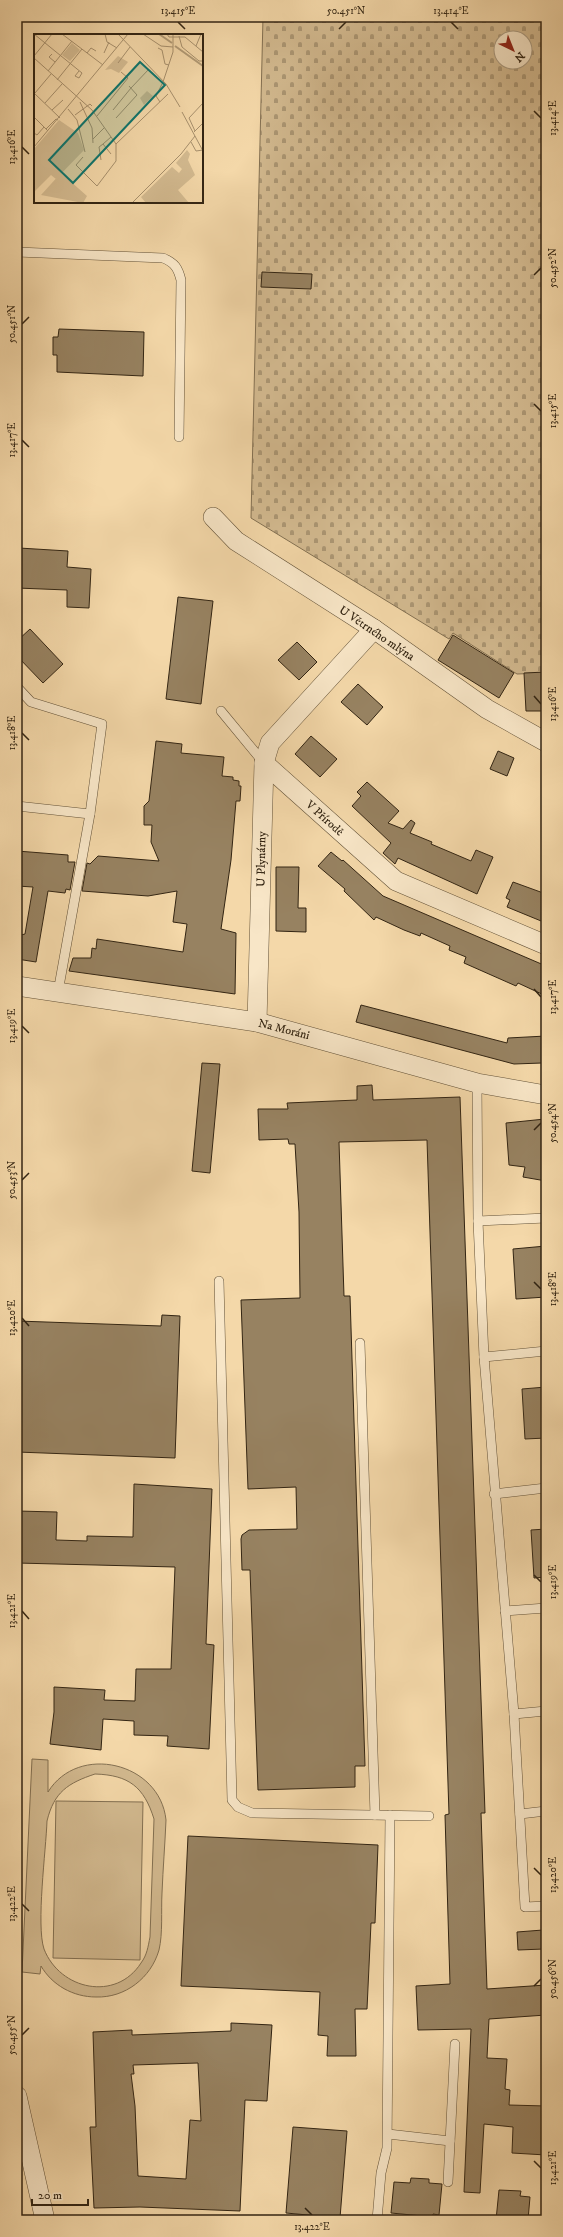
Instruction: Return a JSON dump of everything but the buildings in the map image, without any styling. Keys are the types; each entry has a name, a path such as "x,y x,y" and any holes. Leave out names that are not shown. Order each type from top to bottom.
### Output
{"street":[{"name":"U Větrného mlýna","path":"213,517 236,541 374,629 487,709 546,742"},
{"path":"264,763 270,743 374,629"},
{"name":"V Přírodě","path":"264,763 396,881 546,945"},
{"name":"U Plynárny","path":"257,1022 264,763"},
{"name":"Na Moráni","path":"17,986 257,1022 477,1083 546,1095"},
{"path":"17,2096 45,2220"}],"lane":[{"path":"17,252 164,258 172,261 178,269 181,280 179,437"},
{"path":"17,687 31,702 102,724 90,814 58,992"},
{"path":"221,711 264,763"},
{"path":"17,806 90,814"},
{"path":"477,1083 478,1221 484,1357 494,1494 514,1714 525,1907 546,1906"},
{"path":"478,1221 546,1218"},
{"path":"219,1281 232,1800 238,1807 252,1813 429,1816"},
{"path":"360,1343 375,1815"},
{"path":"484,1357 546,1351"},
{"path":"494,1494 546,1488"},
{"path":"505,1611 546,1608"},
{"path":"514,1714 546,1711"},
{"path":"520,1814 546,1811"},
{"path":"377,2220 381,2173 388,2148 390,1815"},
{"path":"448,2182 455,2044"},
{"path":"388,2134 450,2141"}],"green space":[{"path":"263,17 546,17 546,673 517,674 453,633 449,639 251,518"},
{"path":"32,1759 48,1760 48,1792 61,1777 78,1768 97,1764 116,1766 134,1773 149,1784 160,1800 166,1820 161,1936 159,1950 150,1969 127,1990 117,1994 96,1997 79,1995 64,1989 51,1979 41,1966 40,1974 22,1972","holes":["95,1774 107,1775 126,1780 134,1785 145,1799 154,1819 150,1937 147,1951 141,1963 130,1975 118,1983 104,1987 89,1986 75,1982 62,1974 52,1963 44,1949 42,1938 41,1906 47,1821 54,1803 64,1790 77,1781"]},
{"path":"56,1801 143,1802 140,1960 53,1958"}]}
